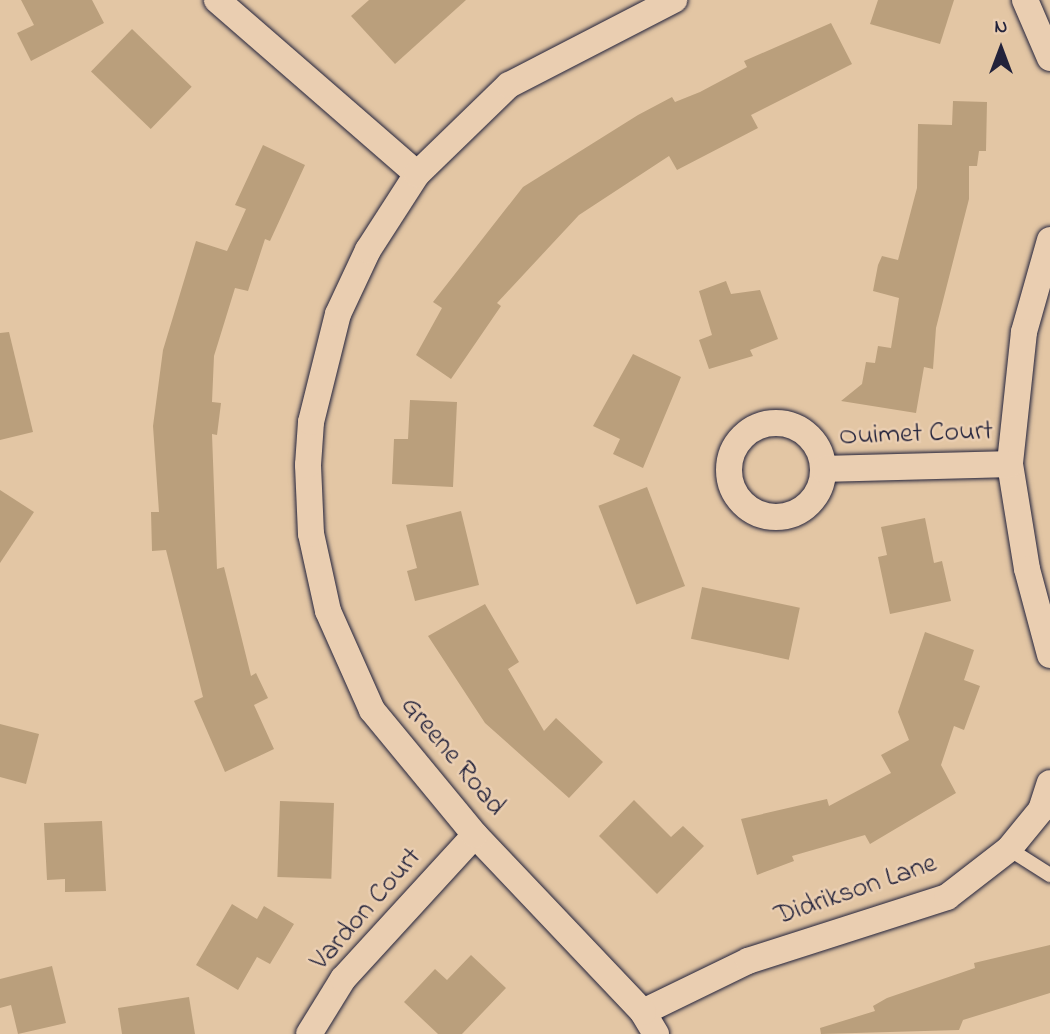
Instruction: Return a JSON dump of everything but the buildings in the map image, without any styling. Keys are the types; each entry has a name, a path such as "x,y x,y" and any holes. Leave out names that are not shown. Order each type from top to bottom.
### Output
{"street":[{"path":"217,0 417,174"},
{"name":"Greene Road","path":"649,1023 475,835 372,710 328,611 311,534 310,433 324,354 354,275 417,174 509,85 674,0"},
{"path":"1025,0 1050,58"},
{"path":"1050,240 1024,332 1010,464 1022,547 1050,655"},
{"name":"Ouimet Court","path":"824,469 1010,464"},
{"name":"Didrikson Lane","path":"649,1023 783,948 927,905 969,883 1009,849 1041,810 1050,783"},
{"name":"Vardon Court","path":"313,1033 343,979 475,835"}],"lane":[{"path":"1009,849 1050,875"}]}
